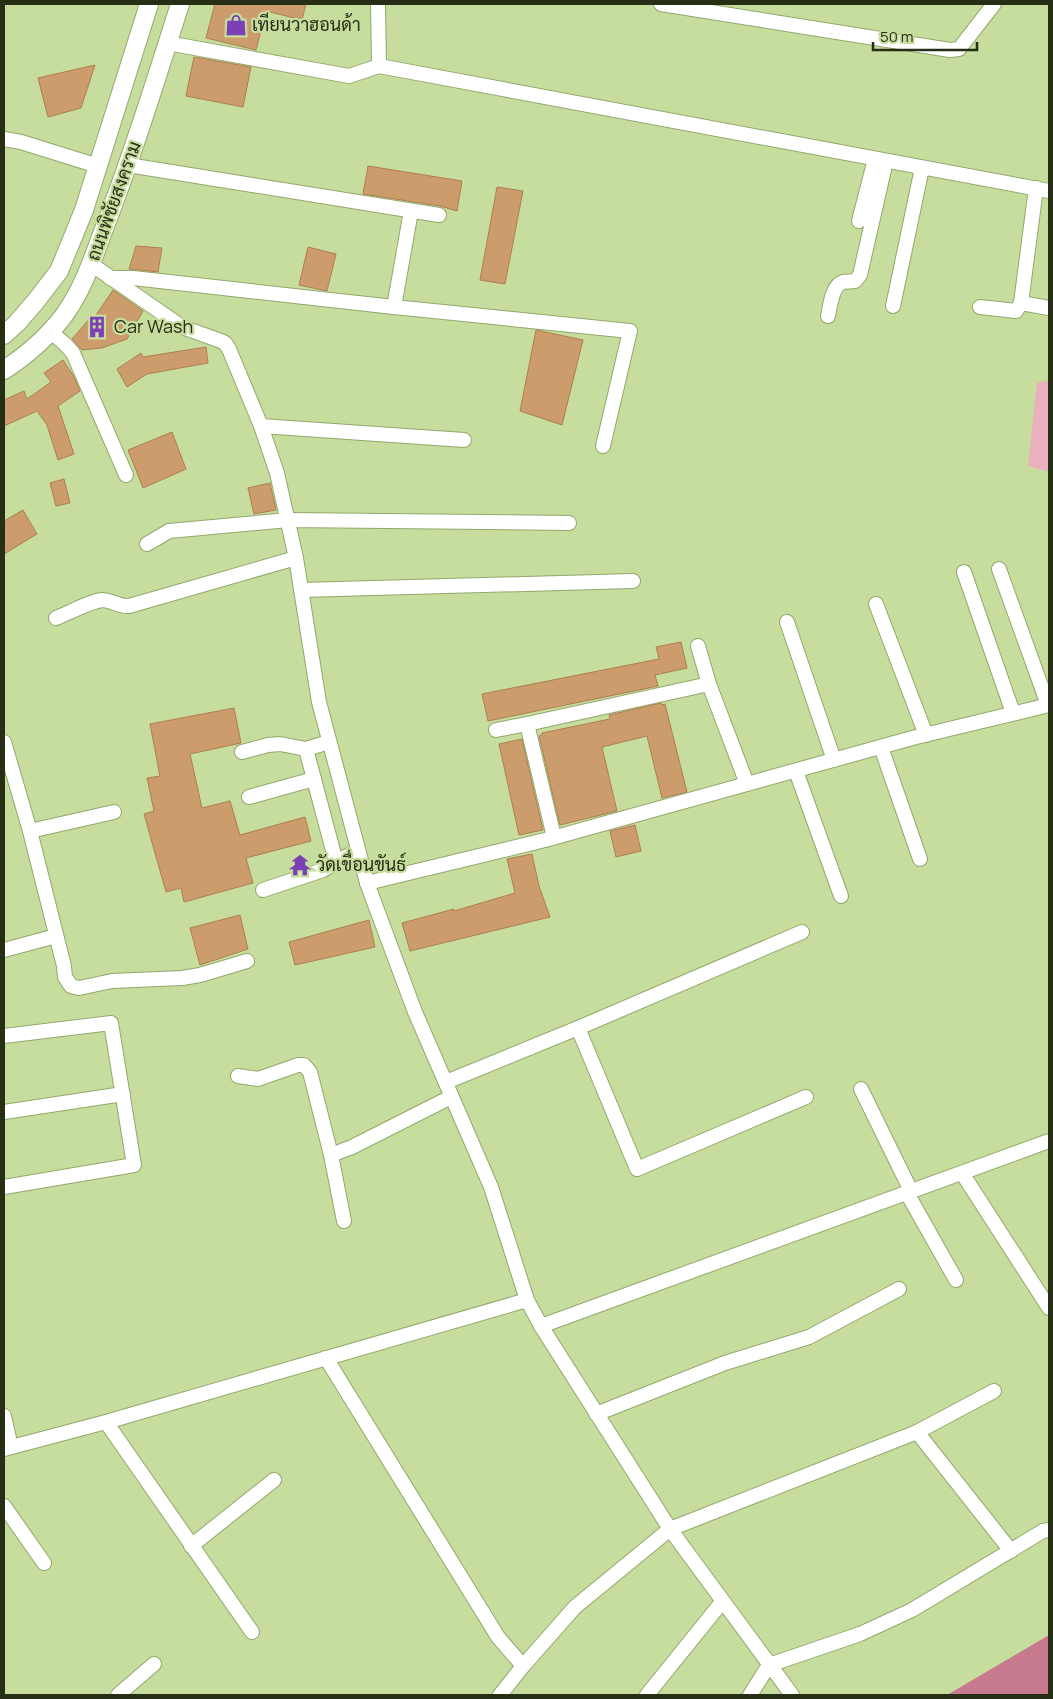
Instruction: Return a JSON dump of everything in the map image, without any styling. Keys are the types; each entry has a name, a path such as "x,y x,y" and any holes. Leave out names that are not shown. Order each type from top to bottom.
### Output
{"main road":[{"name":"ถนนพิชัยสงคราม","path":"4,335 30,308 59,271 84,210 149,4"},
{"name":"ถนนพิชัยสงคราม","path":"4,370 24,357 50,332 66,314 78,294 128,165 180,4"}],"street":[{"path":"378,4 380,66"},
{"path":"661,4 950,50 959,48 994,4"},
{"path":"168,43 349,76 380,66 1043,189 1021,303 1016,311 980,307"},
{"path":"4,139 21,142 98,166"},
{"path":"859,221 880,160"},
{"path":"828,316 837,285 842,282 855,281 860,275 880,160"},
{"path":"128,165 439,215"},
{"path":"893,306 922,168"},
{"path":"394,308 411,211"},
{"path":"91,264 182,327 225,343 261,426 277,473 296,558 319,702 366,883 415,1012 491,1187 527,1300 541,1326 670,1529 792,1695"},
{"path":"110,278 133,278 394,308 630,331 603,446"},
{"path":"1021,303 1049,308"},
{"path":"50,332 73,353 126,475"},
{"path":"261,426 464,440"},
{"path":"147,544 169,531 288,520 569,523"},
{"path":"56,618 97,601 109,601 118,605 129,606 296,558"},
{"path":"366,883 554,838 881,747 1048,705 999,569"},
{"path":"964,572 1013,714"},
{"path":"301,590 632,581"},
{"path":"876,604 926,735"},
{"path":"786,622 834,760"},
{"path":"698,646 709,684 747,784"},
{"path":"496,730 709,684"},
{"path":"527,724 554,838"},
{"path":"4,742 30,831 65,977 71,986 79,988 112,981 182,978 200,975 247,961"},
{"path":"242,752 274,745 306,749 329,742"},
{"path":"881,747 920,859"},
{"path":"306,749 336,862"},
{"path":"796,771 841,896"},
{"path":"249,797 314,779"},
{"path":"30,831 114,812"},
{"path":"264,890 323,870 358,852"},
{"path":"446,1082 802,932"},
{"path":"4,950 56,936"},
{"path":"4,1036 112,1023 134,1165 4,1187"},
{"path":"578,1028 637,1169 806,1096"},
{"path":"238,1076 258,1079 298,1065 304,1065 310,1072 331,1156 344,1221"},
{"path":"861,1089 909,1192 956,1280"},
{"path":"4,1112 123,1094"},
{"path":"331,1156 451,1097"},
{"path":"541,1326 1049,1141"},
{"path":"962,1173 1049,1308"},
{"path":"596,1414 725,1363 809,1337 899,1290"},
{"path":"4,1416 8,1448 106,1422 527,1300"},
{"path":"326,1358 498,1636 523,1666"},
{"path":"500,1695 575,1607 670,1529 917,1432 994,1391"},
{"path":"106,1422 252,1632"},
{"path":"917,1432 1011,1551"},
{"path":"191,1546 274,1480"},
{"path":"4,1506 44,1563"},
{"path":"750,1695 769,1665 860,1634 912,1610 1043,1531 1049,1530"},
{"path":"647,1695 722,1602"},
{"path":"118,1695 154,1664"}],"shaded area":[{"path":"1049,380 1049,472 1028,466 1037,383"},
{"path":"1049,1635 1049,1695 947,1695"}],"building":[{"name":"เทียนวาฮอนด้า","path":"215,4 306,4 302,20 266,11 256,50 206,38"},
{"path":"194,57 251,67 243,107 186,96"},
{"path":"95,65 81,108 48,117 38,78"},
{"path":"368,166 462,181 457,211 440,206 363,194"},
{"path":"497,187 523,191 505,284 480,280"},
{"path":"136,246 162,248 158,272 129,269"},
{"path":"308,247 336,254 327,291 299,285"},
{"path":"113,290 143,311 127,339 102,348 82,350 72,339 92,316 94,318"},
{"path":"536,330 583,340 562,425 520,411"},
{"path":"206,347 208,363 147,374 127,387 117,369 141,353 143,357"},
{"path":"63,360 73,375 80,391 58,406 74,454 58,460 47,425 37,411 4,426 4,400 24,391 27,399 51,382 44,373"},
{"path":"172,432 186,469 143,488 128,450"},
{"path":"64,479 70,503 56,506 50,483"},
{"path":"270,483 276,510 254,514 248,488"},
{"path":"23,510 37,534 4,554 4,521"},
{"path":"681,642 687,668 655,675 658,686 488,721 482,694 659,659 656,647"},
{"path":"661,703 662,705 665,704 687,792 662,798 647,736 602,747 617,811 560,825 539,736 542,733 610,719 609,715"},
{"path":"234,708 241,743 190,754 202,808 230,801 240,835 305,817 311,841 246,858 253,883 184,902 181,888 166,892 144,814 154,811 147,778 160,776 150,724"},
{"path":"522,739 543,830 519,835 499,744"},
{"path":"635,825 641,851 616,857 610,831"},
{"path":"532,854 539,886 550,917 410,951 402,923 454,909 454,911 515,893 507,859"},
{"path":"240,915 248,949 200,965 190,928"},
{"path":"369,920 375,947 295,965 289,942"}],"place":[{"name":"เทียนวาฮอนด้า","path":"236,25"},
{"name":"Car Wash","path":"97,327"},
{"name":"วัดเขื่อนขันธ์","path":"300,865"}]}
